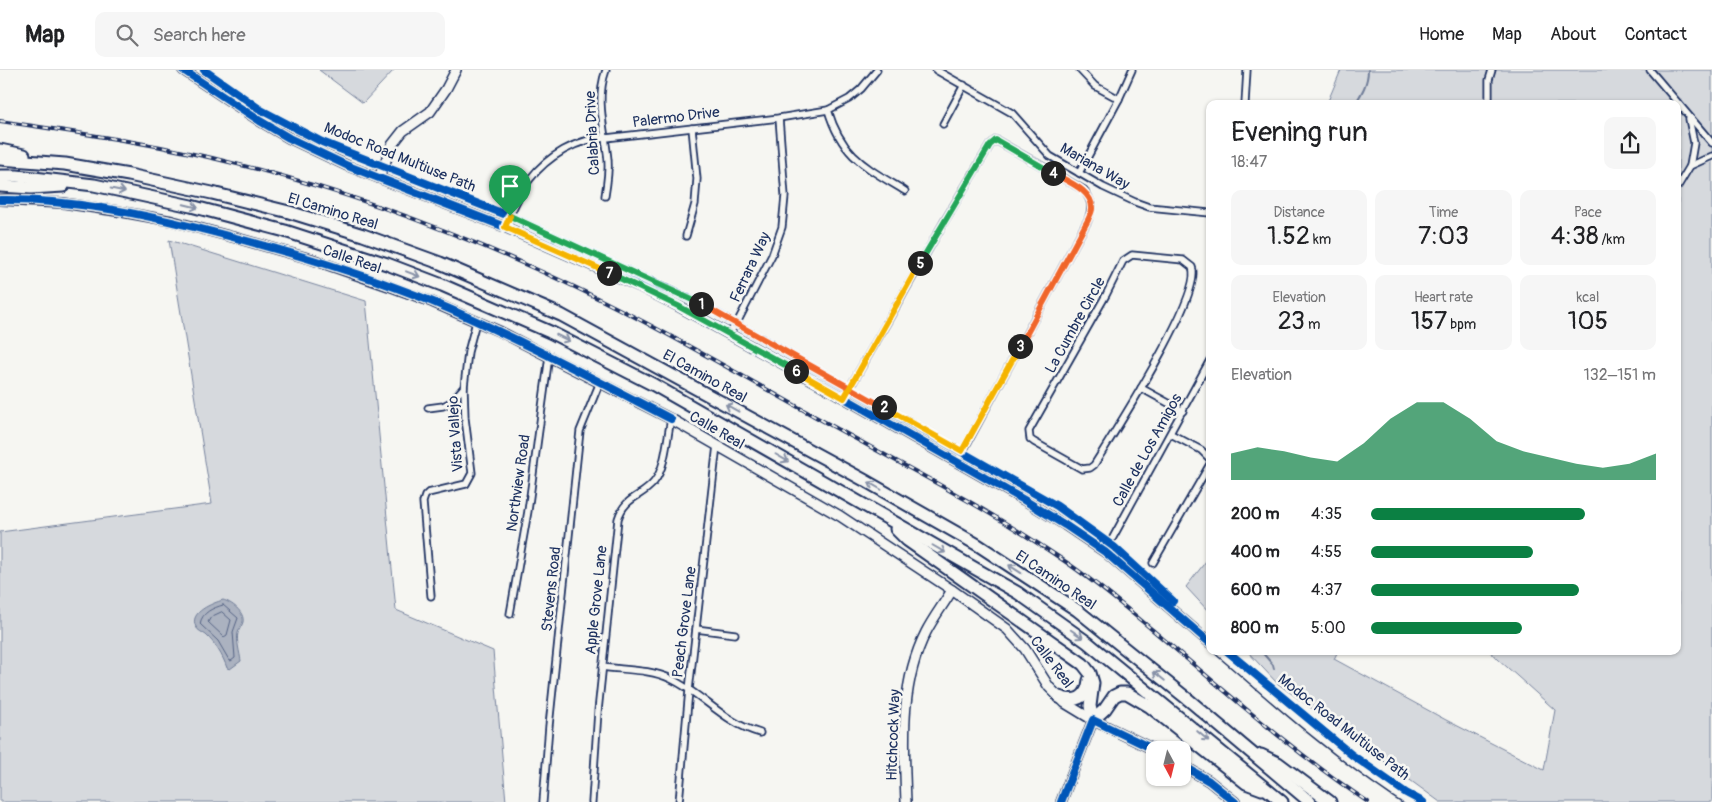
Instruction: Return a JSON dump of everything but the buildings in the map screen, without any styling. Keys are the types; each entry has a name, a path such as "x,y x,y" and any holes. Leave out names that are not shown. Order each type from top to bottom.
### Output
{"highway":[{"path":"0,150 65,164"},
{"name":"El Camino Real","path":"0,159 65,164 129,175 212,193 308,218 363,235 440,263 561,315 978,544 1077,610 1310,802"},
{"path":"0,176 94,185 201,208 285,230 387,264 496,308 567,340 654,385 1018,593 1087,642 1282,802"},
{"path":"0,186 31,188 94,185"},
{"path":"882,516 907,540 1083,664 1090,673 1094,683 1090,706 1093,720"},
{"path":"1059,697 1068,700 1080,698 1086,693 1090,673"},
{"path":"1093,720 1105,709 1114,696 1120,693 1127,693 1149,706 1246,783 1270,792"},
{"path":"1248,749 1278,763 1330,802"}],"street":[{"path":"183,70 260,121 340,163 505,227 639,286 844,398 1024,500 1105,552 1206,640"},
{"path":"379,178 392,145 403,131 430,112 456,70"},
{"name":"Calabria Drive","path":"605,196 608,171 606,138 600,98 606,70"},
{"name":"Palermo Drive","path":"505,227 530,179 540,167 573,145 596,138 779,118 828,110 849,99 861,89 877,70"},
{"name":"Mariana Way","path":"936,70 1012,113 1024,124 1038,144 1050,156 1121,196 1149,207 1206,213"},
{"path":"1080,70 1095,86 1119,99"},
{"path":"1080,173 1132,70"},
{"path":"1245,100 1247,70"},
{"path":"1489,100 1489,80 1492,70"},
{"path":"1650,70 1674,100"},
{"path":"943,124 964,85"},
{"path":"1681,108 1712,143"},
{"path":"828,110 836,132 851,155 873,173 905,191"},
{"name":"Ferrara Way","path":"729,334 772,255 782,227 785,196 779,118"},
{"path":"1681,181 1690,166 1694,143 1689,118"},
{"path":"686,236 695,204 697,179 692,128"},
{"path":"844,398 944,222 990,145 996,140 1084,190 1090,199 1092,208 1088,220 958,462"},
{"path":"1690,166 1712,156"},
{"name":"Calle Real","path":"0,200 63,203 117,210 172,221 276,249 346,271 432,302 501,332 671,419 840,516 952,590 1014,635 1049,687 1059,697 1093,720 1146,746"},
{"name":"La Cumbre Circle","path":"1136,255 1183,260 1190,264 1194,271 1192,286 1179,317 1141,388 1104,450 1090,468 1079,468 1034,442 1029,435 1030,428 1052,393 1126,258 1136,255"},
{"name":"Vista Vallejo","path":"431,596 423,502 428,493 466,484 472,473 465,418 464,387 468,352 476,322"},
{"name":"Northview Road","path":"510,614 528,511 549,356"},
{"name":"Calle de Los Amigos","path":"1105,552 1206,368"},
{"name":"Stevens Road","path":"543,802 549,726 580,431 600,382"},
{"name":"Vista Vallejo","path":"428,408 443,406 451,402 464,387"},
{"path":"1141,388 1183,411"},
{"name":"Apple Grove Lane","path":"592,802 602,667 618,520 623,506 628,500 647,489 658,476 662,468 671,419"},
{"path":"1171,434 1201,450 1206,455"},
{"name":"Peach Grove Lane","path":"679,802 689,690 717,445"},
{"path":"1153,563 1206,471"},
{"name":"Hitchcock Way","path":"906,802 905,721 909,679 926,632 952,590"},
{"path":"696,629 735,634"},
{"path":"1225,655 1315,732 1383,785 1410,802"},
{"path":"602,667 660,674 672,679 735,724 760,733"},
{"path":"1062,802 1093,720"},
{"path":"1191,770 1209,781 1235,802"}],"shaded area":[{"path":"319,70 394,70 363,103"},
{"path":"1341,70 1712,70 1712,802 1440,802 1277,683 1251,655 1336,655 1334,659 1446,720 1544,770 1555,710 1493,655 1681,655 1681,100 1328,100"},
{"path":"169,240 366,301 396,610 493,651 506,802 0,802 0,532 212,504"},
{"path":"1206,561 1206,609 1186,587"}],"water":[{"path":"223,600 237,608 243,618 238,632 241,661 230,669 227,668 216,646 197,628 194,622 195,617 203,609"}],"waterway":[{"path":"1357,100 1366,84 1368,70"},
{"path":"1264,655 1274,669"}],"railway":[{"path":"0,121 161,147 209,157 303,182 396,212 441,229 531,267 603,301 674,338 940,485 1033,540 1099,586 1286,742 1368,802"}],"cycle path":[{"path":"183,70 289,138 348,166 505,227 639,286 818,383 1065,525 1105,552 1206,640"},
{"name":"Modoc Road Multiuse Path","path":"204,70 261,110 322,142 514,218 703,305 1057,506 1114,547 1173,601"},
{"path":"0,200 54,202 134,214 241,239 352,272 406,291 493,329 671,419"},
{"name":"Modoc Road Multiuse Path","path":"1232,655 1352,755 1406,793 1423,802"},
{"path":"1061,802 1093,720 1146,746"},
{"path":"1191,770 1209,781 1235,802"}],"route":[{"path":"510,216 505,227 639,286 844,398 850,388 944,222 990,145 996,140 1084,190 1090,199 1092,208 1088,220 962,451 850,388 824,374 784,351 749,332 703,305 510,216"}]}
